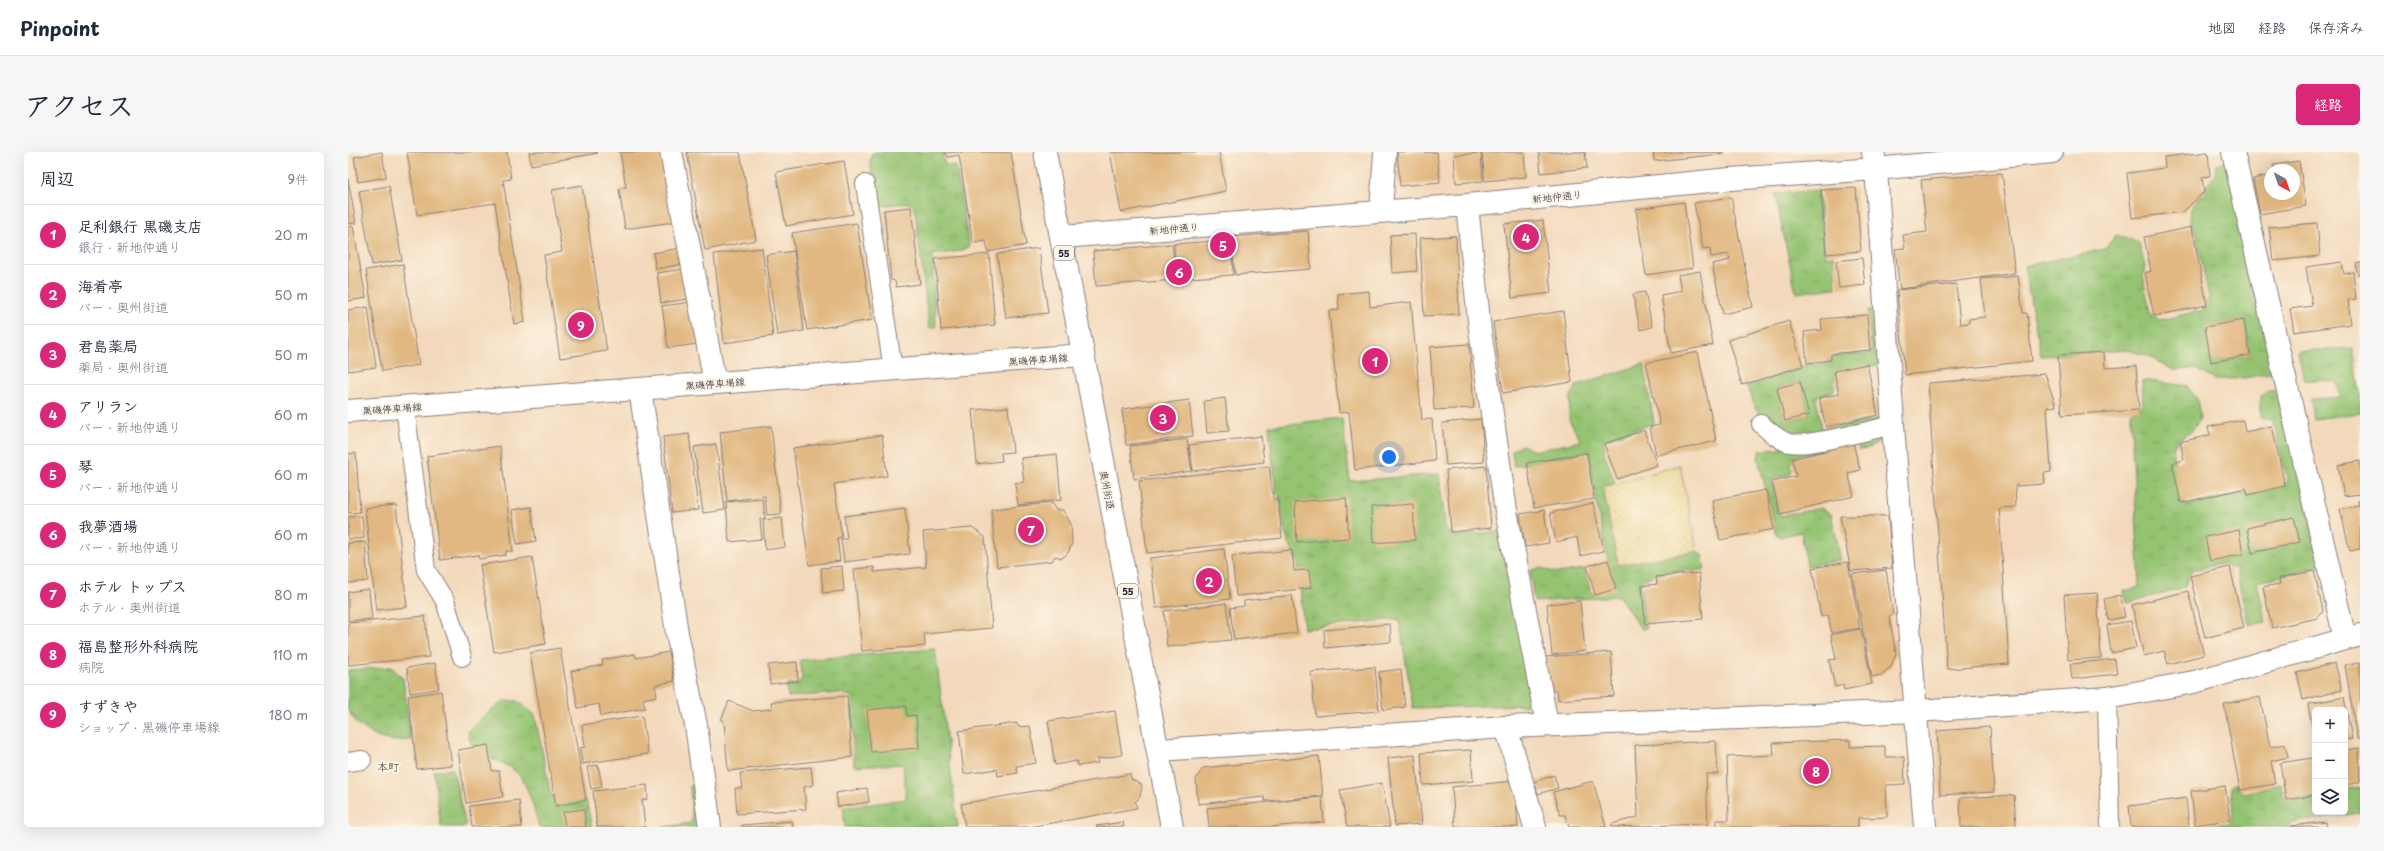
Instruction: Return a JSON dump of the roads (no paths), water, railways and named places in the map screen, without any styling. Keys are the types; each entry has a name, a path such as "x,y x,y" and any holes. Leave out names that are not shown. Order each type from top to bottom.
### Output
{"street":[{"path":"671,152 715,383"},
{"name":"奥州街道","path":"1045,152 1172,827"},
{"path":"1381,211 1385,152"},
{"name":"新地仲通り","path":"1062,237 1467,205 1730,179 1875,161 2052,152"},
{"path":"1158,750 1506,726 1917,711 2107,698 2194,682 2353,637 2233,152"},
{"path":"1875,161 1893,426 1917,711 1925,827"},
{"path":"1467,205 1480,330 1506,511 1547,724"},
{"name":"黒磯停車場線","path":"348,411 1083,355"},
{"path":"640,389 677,633 696,725 710,827"},
{"path":"1506,726 1535,827"}],"lane":[{"path":"865,184 893,370"},
{"path":"405,407 426,570 445,601 462,657"},
{"path":"1761,424 1778,438 1790,443 1806,443 1893,426"},
{"path":"2107,698 2110,827"}],"place":[{"name":"アリラン","path":"1526,237"},
{"name":"琴","path":"1223,245"},
{"name":"我夢酒場","path":"1179,272"},
{"name":"すずきや","path":"581,325"},
{"name":"足利銀行 黒磯支店","path":"1375,361"},
{"name":"君島薬局","path":"1163,418"},
{"name":"ホテル トップス","path":"1031,530"},
{"name":"海肴亭","path":"1209,581"},
{"name":"福島整形外科病院","path":"1816,771"}],"district":[{"name":"本町","path":"388,766"}]}
